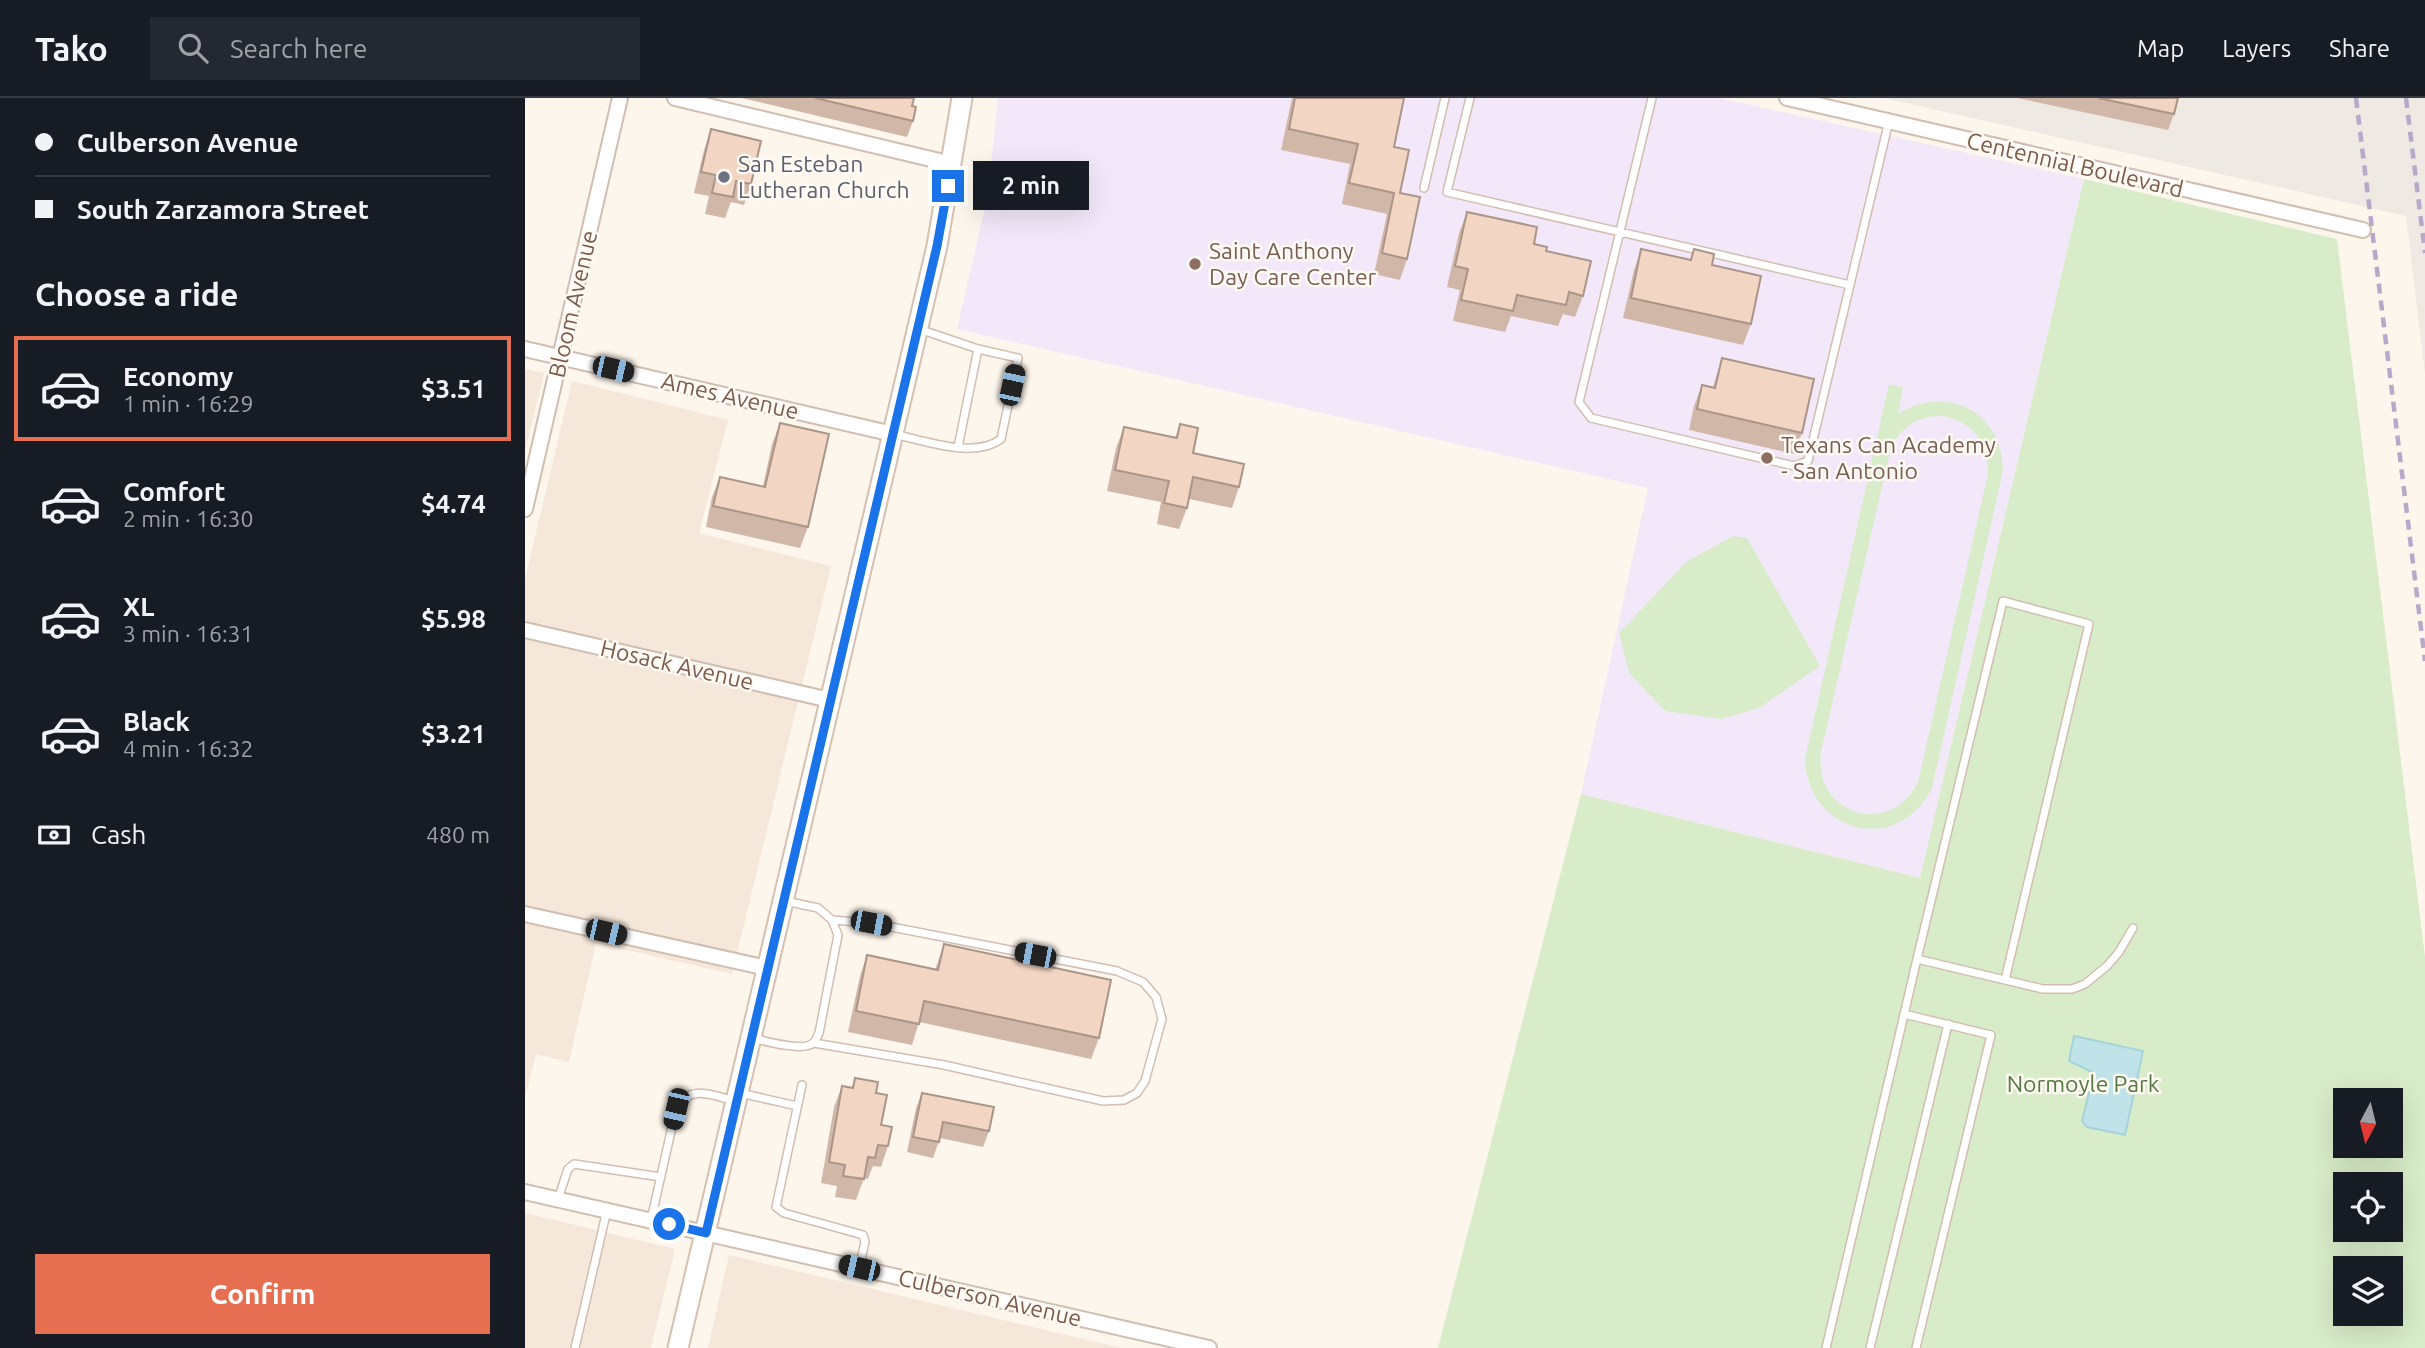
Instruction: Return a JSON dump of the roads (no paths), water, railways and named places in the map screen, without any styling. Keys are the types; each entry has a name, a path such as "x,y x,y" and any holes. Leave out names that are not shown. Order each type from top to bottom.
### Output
{"main road":[{"path":"678,1348 937,246 963,98"}],"street":[{"name":"Bloom Avenue","path":"525,509 620,98"},
{"path":"675,98 952,164"},
{"name":"Centennial Boulevard","path":"1787,98 2363,230"},
{"name":"Ames Avenue","path":"525,349 893,434"},
{"name":"Hosack Avenue","path":"525,630 830,700"},
{"path":"525,914 767,968"},
{"name":"Culberson Avenue","path":"525,1192 1209,1348"}],"lane":[{"path":"1424,188 1445,98"},
{"path":"1470,98 1447,192 1850,285"},
{"path":"1652,98 1579,402 1591,418 1794,466 1808,461 1889,121"},
{"path":"893,434 971,449 993,445 1001,439 1018,358 978,349 918,328"},
{"path":"957,447 978,349"},
{"path":"1826,1348 2003,601 2089,624 2005,980"},
{"path":"751,1038 785,1045 809,1046 814,1043 818,1033 838,935 832,920 818,908 783,901"},
{"path":"814,1043 944,1065 1104,1101 1125,1100 1137,1093 1145,1081 1162,1019 1156,997 1143,982 1117,971 871,923 832,920"},
{"path":"1917,960 2057,990 2085,984 2119,952 2133,928"},
{"path":"1904,1014 1991,1035 1916,1348"},
{"path":"1870,1348 1948,1024"},
{"path":"802,1085 776,1207 784,1213 863,1235 865,1242 859,1268"},
{"path":"651,1220 676,1109 687,1094 797,1105"},
{"path":"558,1199 568,1169 574,1164 661,1177"},
{"path":"575,1348 607,1210"}],"water":[{"path":"2074,1036 2143,1051 2125,1135 2087,1127 2082,1121 2094,1073 2069,1061"}],"railway":[{"path":"2356,98 2425,661"},
{"path":"2406,98 2425,253"}],"place":[{"name":"San Esteban Lutheran Church","path":"724,177"},
{"name":"Saint Anthony Day Care Center","path":"1195,264"},
{"name":"Texans Can Academy - San Antonio","path":"1767,458"}],"park label":[{"name":"Normoyle Park","path":"2083,1084"}]}
